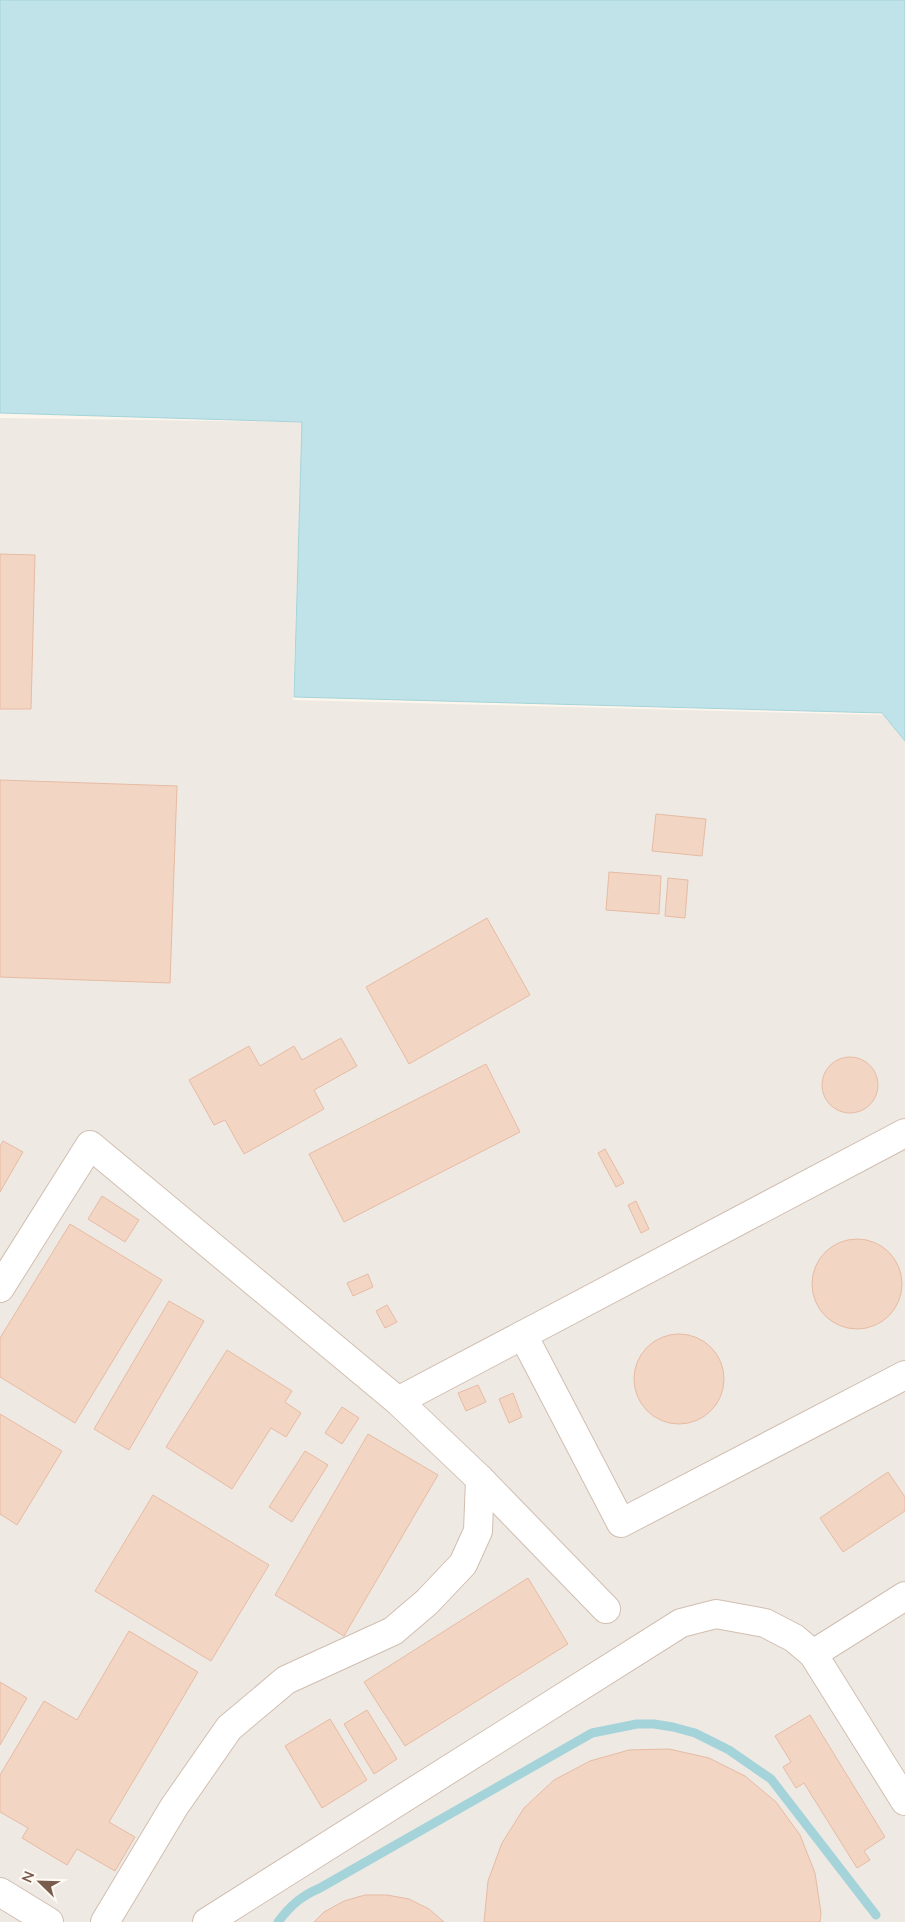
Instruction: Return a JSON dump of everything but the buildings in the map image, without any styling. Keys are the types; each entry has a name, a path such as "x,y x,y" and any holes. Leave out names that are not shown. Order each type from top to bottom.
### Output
{"lane":[{"path":"398,1401 905,1133"},
{"path":"0,1288 90,1145 398,1401 480,1479 606,1609"},
{"path":"523,1335 621,1523 905,1375"},
{"path":"105,1922 174,1807 229,1728 286,1680 394,1631 427,1602 463,1564 478,1531 480,1479"},
{"path":"812,1654 905,1596"},
{"path":"207,1922 681,1623 716,1614 765,1623 794,1638 812,1654 905,1801"},
{"path":"0,1892 49,1922"}],"shaded area":[{"path":"0,418 302,422 293,700 883,715 905,741 905,1922 0,1922"}],"water":[{"path":"0,0 905,0 905,741 882,713 294,697 302,422 0,413"}],"waterway":[{"path":"278,1922 292,1906 307,1894 592,1733 637,1724 654,1724 695,1733 729,1750 771,1779 876,1915"}]}
